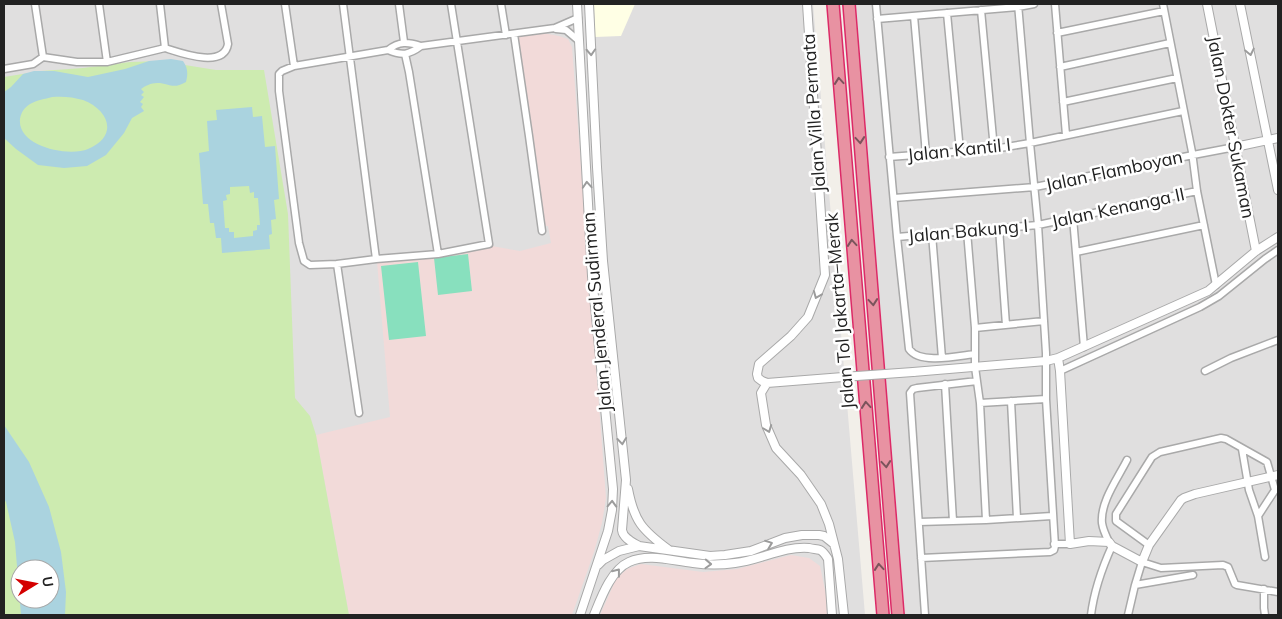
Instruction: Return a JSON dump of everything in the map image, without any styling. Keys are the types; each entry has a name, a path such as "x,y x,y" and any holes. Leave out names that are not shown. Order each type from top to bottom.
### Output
{"highway":[{"name":"Jalan Tol Jakarta–Merak","path":"833,4 883,615"},
{"name":"Jalan Tol Jakarta–Merak","path":"849,4 898,615"}],"street":[{"path":"35,4 43,58"},
{"path":"99,4 107,62"},
{"path":"160,4 165,48"},
{"path":"4,69 33,64 43,58 78,62 107,62 165,48 207,58 219,56 223,54 228,44 221,4"},
{"path":"285,4 294,66"},
{"path":"343,4 376,258"},
{"path":"399,4 404,42"},
{"path":"451,4 458,41 489,244 438,254 310,265 300,253 278,77 280,72 294,66 388,50 394,45 404,42 421,46 458,41 514,34 555,28 578,18"},
{"path":"501,4 506,35"},
{"name":"Jalan Jenderal Sudirman","path":"577,4 592,276 613,489 608,531 580,615"},
{"name":"Jalan Jenderal Sudirman","path":"589,4 603,261 626,480 622,516 623,534"},
{"name":"Jalan Villa Permata","path":"758,378 759,364 791,336 808,317 825,275 807,4"},
{"name":"Jalan Bakung I","path":"876,4 889,157 909,349 912,354 924,357 942,358 974,354"},
{"path":"878,19 1034,4"},
{"path":"1055,4 1066,136"},
{"name":"Jalan Dokter Sukaman","path":"1206,4 1256,251"},
{"path":"1240,4 1278,190"},
{"path":"921,558 1050,552 1054,550 1038,225 1018,5"},
{"path":"1057,33 1163,7 1193,155 1197,191 1216,285"},
{"path":"981,10 994,149"},
{"path":"947,13 960,152"},
{"path":"914,16 926,154"},
{"path":"555,28 566,30 579,41"},
{"path":"514,34 542,231"},
{"path":"1060,67 1170,43"},
{"path":"388,50 394,53 405,54 421,46"},
{"path":"405,54 438,254"},
{"path":"1063,102 1177,78"},
{"name":"Jalan Kantil I","path":"889,157 994,149 1184,111"},
{"path":"1235,147 1278,138"},
{"name":"Jalan Flamboyan","path":"894,198 1035,187 1235,147"},
{"name":"Jalan Kenanga II","path":"1038,225 1197,191"},
{"path":"1073,218 1084,347"},
{"name":"Jalan Bakung I","path":"897,237 1038,225"},
{"path":"1076,252 1204,225"},
{"path":"999,228 1006,325"},
{"path":"967,231 975,328 974,354 980,403 986,520"},
{"path":"932,234 942,358"},
{"path":"758,378 767,384 1046,361 1058,358 1208,291 1256,251 1278,237"},
{"path":"1060,371 1200,307 1219,296 1278,250"},
{"path":"337,264 359,414"},
{"path":"975,328 1044,321"},
{"path":"1205,372 1231,358 1278,340"},
{"path":"1058,358 1070,544"},
{"path":"758,378 766,425 776,448 801,475 821,504 829,524 840,573 844,615"},
{"path":"925,615 910,393 913,389 977,381"},
{"path":"761,393 767,384"},
{"path":"945,384 953,521"},
{"path":"980,403 1046,399"},
{"path":"1011,401 1017,518"},
{"path":"1149,545 1116,521 1115,518 1152,457 1160,452 1221,438 1267,462 1275,476 1275,490 1258,516"},
{"path":"1242,449 1249,490 1258,516 1265,557"},
{"path":"1091,615 1108,543 1102,523 1104,504 1127,460"},
{"path":"1128,615 1134,585 1149,545 1180,500 1195,494 1275,476"},
{"path":"626,480 632,507 639,523 654,539 670,551"},
{"path":"919,522 1052,516"},
{"path":"608,531 614,535 623,534 639,546 710,556 725,556 751,551 785,538 802,535 824,536 834,544"},
{"path":"1054,544 1094,541 1108,543 1142,562 1161,568 1224,565 1228,567 1235,584 1278,592"},
{"path":"596,568 603,560 619,551 639,546"},
{"path":"594,615 615,571 635,559 660,558 692,564 716,565 753,560 789,548 819,550 828,559 832,615"},
{"path":"1134,585 1192,575"},
{"path":"1264,589 1265,615"}],"shaded area":[{"path":"4,4 813,4 865,615 4,615"},
{"path":"594,4 635,4 621,36 595,37"},
{"path":"856,4 1278,4 1278,615 905,615"},
{"path":"532,31 568,39 572,47 606,498 602,523 594,552 572,615 349,615 316,435 390,417 377,261 486,245 520,251 551,243 548,226 545,226 518,38"},
{"path":"791,555 809,558 820,566 826,595 827,615 600,615 616,579 627,569 641,564 703,572 737,569"}],"green space":[{"path":"160,61 216,70 264,70 288,214 295,398 310,416 316,435 349,615 4,615 4,77 41,71 130,62"},
{"path":"468,254 472,291 438,295 434,258"},
{"path":"418,262 426,336 389,340 381,266"}],"water":[{"path":"171,59 183,61 187,71 186,82 177,86 155,83 141,89 144,92 141,95 144,97 140,102 143,104 141,107 144,111 132,118 124,133 106,155 87,166 64,168 38,165 4,138 4,92 23,74 34,71 54,71 88,77 125,69 149,61","holes":["52,97 68,97 83,100 99,110 107,123 107,130 98,144 88,149 69,152 46,148 27,137 21,129 21,114 28,105"]},
{"path":"252,107 253,117 262,116 265,147 275,146 279,199 274,200 276,219 271,220 270,249 222,253 221,238 216,238 214,223 210,223 208,204 203,204 199,153 209,151 207,121 217,120 216,110","holes":["249,186 250,193 254,192 254,198 258,198 260,225 257,225 257,230 253,231 253,236 234,238 234,232 229,232 229,228 225,228 223,201 227,200 226,195 230,194 230,187"]},
{"path":"4,425 29,462 49,507 61,552 66,592 65,615 21,615 21,609 60,609 60,559 16,559 15,542 4,499"}]}
